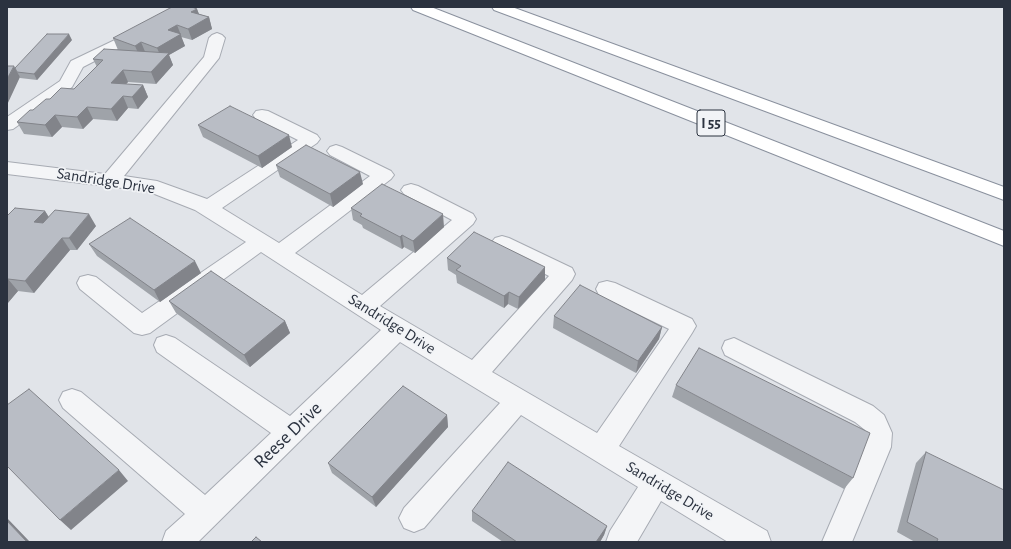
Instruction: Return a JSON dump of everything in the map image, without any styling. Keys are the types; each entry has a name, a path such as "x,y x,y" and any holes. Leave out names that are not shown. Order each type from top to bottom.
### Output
{"highway":[{"name":"I 55","path":"418,7 1004,239"},
{"name":"I 55","path":"500,7 1004,194"}],"street":[{"path":"7,125 66,84 77,64 153,25"},
{"path":"111,180 211,58 217,38"},
{"path":"208,208 311,139 262,115"},
{"path":"88,283 142,326 270,248 384,175 336,151"},
{"name":"Sandridge Drive","path":"7,168 150,184 208,208 398,329 756,542"},
{"path":"363,307 466,219 411,190"},
{"path":"475,374 564,274 502,243"},
{"path":"601,450 684,326 607,289"},
{"name":"Reese Drive","path":"177,542 398,329"},
{"path":"166,345 291,432"},
{"path":"734,348 864,414 875,423 879,433 877,447 837,542"},
{"path":"72,400 206,514"},
{"path":"414,518 518,400"},
{"path":"621,542 656,482"}],"building":[{"path":"172,7 192,7 197,9 191,12 209,17 188,29 177,25 168,30 181,34 157,48 141,42 135,46 113,38"},
{"path":"47,34 69,34 34,74 17,72 15,68"},
{"path":"104,49 169,53 151,72 123,70 111,83 143,85 132,97 123,96 111,109 87,107 77,117 55,115 45,125 17,122 30,110 33,110 46,99 50,99 61,88 74,89 103,60 93,59"},
{"path":"7,66 14,66 7,79"},
{"path":"230,106 289,135 258,156 198,125"},
{"path":"306,145 360,172 330,194 276,165"},
{"path":"382,184 443,214 413,241 402,235 400,237 360,216 362,214 351,208"},
{"path":"15,208 45,211 34,222 43,223 55,210 89,214 69,238 62,238 25,281 8,279 7,281 7,216"},
{"path":"130,218 195,261 154,290 89,244"},
{"path":"474,232 545,267 519,297 509,292 504,296 456,270 461,266 447,258"},
{"path":"211,271 285,321 244,355 169,301"},
{"path":"580,285 662,327 638,361 554,316"},
{"path":"699,348 870,433 853,478 676,385"},
{"path":"403,386 447,415 372,497 328,463"},
{"path":"29,389 119,470 60,520 7,466 7,405"},
{"path":"926,452 1004,490 1004,542 938,542 938,539 907,522"},
{"path":"508,462 607,526 596,542 517,542 472,511"},
{"path":"7,521 27,542 7,542"},
{"path":"256,537 262,542 251,542"}]}
